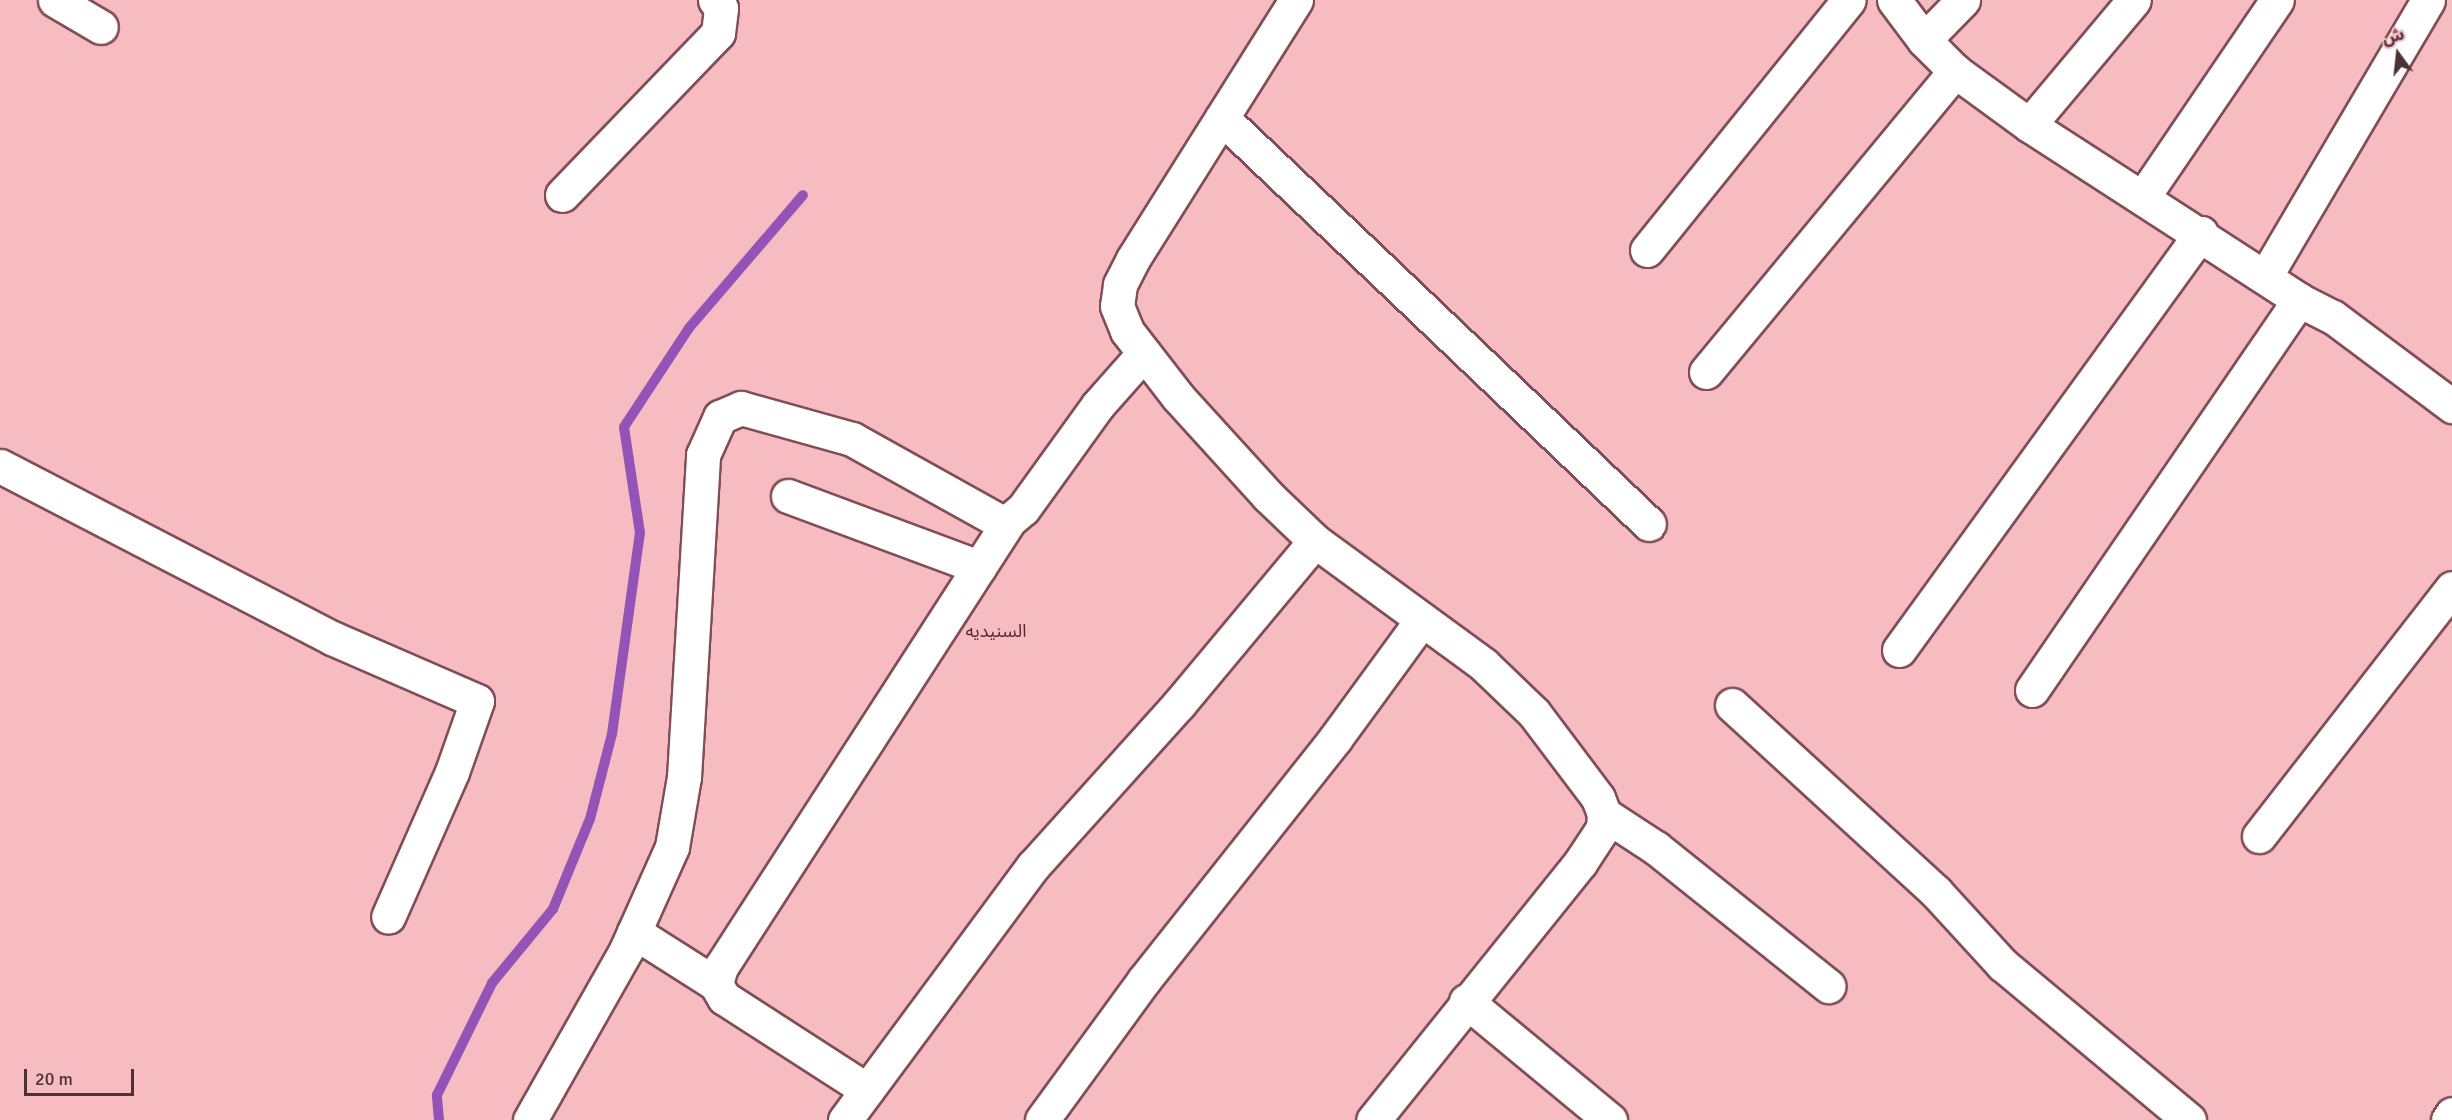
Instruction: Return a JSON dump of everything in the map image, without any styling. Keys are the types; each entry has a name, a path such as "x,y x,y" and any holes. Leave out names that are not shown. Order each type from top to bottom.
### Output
{"street":[{"path":"55,0 101,27"},
{"path":"562,195 718,33 721,8 715,0"},
{"path":"1296,0 1133,258 1120,285 1117,306 1127,331 1144,353 1253,480 1315,541 1421,621 1483,664 1534,713 1598,798 1604,813 1603,828 1580,863 1466,1001 1373,1120"},
{"path":"1647,250 1849,0"},
{"path":"1894,0 1924,40 1955,71 2029,124 2200,233 2299,300 2333,317 2452,406"},
{"path":"1924,40 1963,0"},
{"path":"2029,124 2134,0"},
{"path":"2143,197 2277,0"},
{"path":"2265,277 2428,0"},
{"path":"1706,372 1955,71"},
{"path":"1222,118 1649,524"},
{"path":"1899,650 2200,233"},
{"path":"2032,690 2299,300"},
{"path":"716,984 722,967 1007,524 1023,509 1098,405 1144,353"},
{"path":"530,1120 634,932 672,847 684,777 703,455 720,417 741,408 852,439 1007,524"},
{"path":"0,466 332,638 477,701 452,772 388,916"},
{"path":"788,496 979,567"},
{"path":"845,1120 1034,865 1179,704 1315,541"},
{"path":"2259,836 2452,588"},
{"path":"1042,1120 1144,980 1335,739 1421,621"},
{"path":"1732,705 1936,892 2003,965 2189,1120"},
{"path":"1604,813 1656,848 1827,986"},
{"path":"634,932 716,984 724,998 867,1090"},
{"path":"1466,1001 1610,1120"},
{"path":"2448,1120 2452,1114"}],"waterway":[{"path":"439,1120 437,1095 492,983 553,909 590,819 612,734 640,533 624,427 689,328 803,195"}],"district":[{"name":"السنيديه","path":"996,631"}]}
